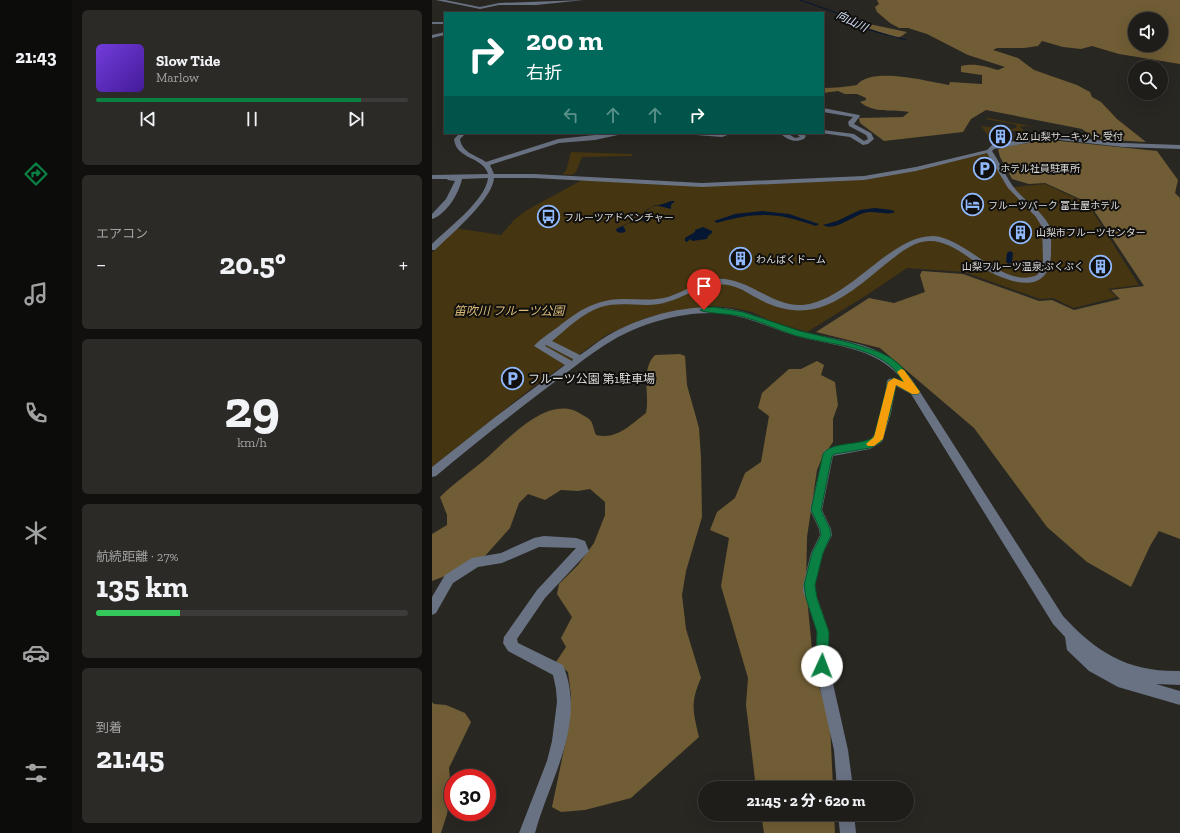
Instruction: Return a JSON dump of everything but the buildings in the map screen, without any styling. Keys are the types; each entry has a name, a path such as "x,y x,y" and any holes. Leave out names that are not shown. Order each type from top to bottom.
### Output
{"street":[{"path":"440,0 480,8 499,4 512,5 555,3 582,0"},
{"path":"547,9 555,3 565,0"},
{"path":"432,23 444,23"},
{"path":"432,37 444,33"},
{"path":"824,110 857,116 851,122 851,125 869,134 871,139 866,143 862,143 852,135 824,132"},
{"path":"432,248 484,196 491,183 492,176 486,164 460,148 457,139 462,134"},
{"path":"486,164 558,141 582,140 618,134"},
{"path":"709,134 726,134"},
{"path":"784,134 790,139 795,140 802,138 803,136 800,134"},
{"path":"432,178 492,176 579,178 702,185 745,184 864,178 916,169 990,151 992,147 1048,139 1070,139 1123,145 1180,147"},
{"path":"576,362 543,343 584,313 603,304 617,301 654,302 671,298 697,286 712,282 724,282 744,286 766,300 779,305 792,307 815,305 826,302 839,294 905,246 914,241 925,238 947,241 1008,277 1026,280 1039,278 1046,268 1046,227 1036,213 1010,188 990,151"},
{"path":"432,178 459,179 457,186 446,204 432,217"},
{"path":"432,473 466,444 529,396 610,338 638,325 658,318 690,312 714,310 741,313 798,334 851,345 876,354 888,360 898,368 915,392 1054,614 1071,636 1086,649 1109,663 1129,672 1148,677 1170,679 1180,678"},
{"path":"844,781 841,750 822,666 823,632 809,591 817,553 826,535 825,529 818,516 816,506 828,454 833,451 870,445 878,439 887,408 892,382 894,381 915,392"},
{"path":"432,609 449,579 476,562 502,558 538,542 544,541 576,543 581,545 583,548 583,552 541,594 512,637 510,643 513,647 558,670 562,676 564,702 554,760 532,814 527,833"},
{"path":"1071,636 1072,646 1094,666 1118,680 1180,698"},
{"path":"847,821 848,833"}],"green space":[{"path":"988,118 1036,127 1020,127 1024,131 1032,131 1028,132 991,129 988,134 993,140 992,141 981,126 1011,129 1016,128 1017,126 1014,124 985,119"},
{"name":"笛吹川 フルーツ公園","path":"988,151 1013,187 1045,184 1088,204 1139,285 1108,289 1117,297 1074,308 1053,298 1040,299 964,272 907,268 807,332 769,320 752,312 734,308 711,306 649,317 608,334 533,387 432,467 432,253 455,228 501,235 514,220 527,210 584,179 694,186 839,181 862,179"},
{"path":"571,152 633,154 631,156 582,157 576,172 572,175 562,174 566,171"}],"shaded area":[{"path":"877,0 1180,0 1180,64 1168,62 1168,60 1156,60 1119,54 1092,46 1081,49 1063,47 1042,41 1038,46 1024,48 997,48 993,50 1018,58 1034,70 1077,85 1090,92 1092,97 1101,102 1117,119 1146,142 1096,139 1082,129 986,110 971,119 963,132 884,141 860,123 859,118 903,117 909,112 878,110 866,106 860,102 866,100 866,98 857,94 845,94 838,91 824,93 824,88 857,85 864,79 887,76 949,85 950,82 982,84 982,75 961,72 961,66 975,65 998,70 1005,67 968,55 927,34 908,28 899,28 890,23 877,12 875,7 879,4"},
{"path":"864,24 907,32 897,38 862,26"},
{"path":"1050,140 1157,151 1178,180 1175,193 1180,198 1180,539 1159,531 1150,546 1131,587 1087,562 1047,527 974,428 880,348 816,332 869,298 894,303 925,292 920,275 922,271 963,274 1039,301 1052,300 1074,310 1120,299 1111,290 1144,286 1089,203 1045,183 1029,184 1012,179 1000,157 998,149 1014,145"},
{"path":"680,354 685,356 687,385 699,428 701,458 702,517 686,571 682,595 686,629 701,678 694,701 694,713 699,737 631,798 585,810 561,812 552,807 569,725 571,695 568,672 556,662 566,647 561,638 572,617 557,594 559,584 578,565 594,543 605,515 605,502 590,489 578,491 561,490 545,500 528,494 519,503 510,528 485,556 453,573 432,581 432,534 447,525 447,515 440,497 519,429 544,413 556,409 569,409 581,414 591,421 596,435 610,435 629,427 646,413 646,383 650,361 655,355"},
{"path":"817,361 824,365 821,375 835,382 838,405 833,419 833,442 822,458 817,470 807,537 806,587 814,670 830,722 833,781 755,781 746,705 748,678 721,586 729,538 710,530 717,512 735,498 745,473 761,462 769,416 758,408 762,393 789,369 801,369"},
{"path":"432,702 434,704 446,705 465,713 471,722 449,769 444,769 445,821 441,833 432,833"},
{"path":"762,821 834,821 835,833 764,833"}],"water":[{"path":"675,201 671,205 671,209 657,205"},
{"path":"652,207 646,211 645,214 651,218 650,221 644,222 641,219 648,219 648,217 645,215 644,212"},
{"path":"637,219 641,219 623,226 626,231 622,233 617,232 616,229"},
{"path":"703,227 712,231 707,239 692,241 690,239 687,242 685,241 685,238 695,232 695,230"}],"waterway":[{"name":"向山川","path":"800,0 837,13 870,30 906,40"},
{"path":"826,225 839,223 866,210 892,212"},
{"path":"717,221 744,214 771,213 789,216 816,224"},
{"path":"1009,262 1010,253"}],"slow traffic":[{"path":"871,444 878,439 886,413 892,382 894,381 915,392 901,372"}],"place":[{"name":"AZ 山梨サーキット 受付","path":"1001,136"},
{"name":"ホテル社員駐車所","path":"984,168"},
{"name":"フルーツパーク 富士屋ホテル","path":"972,205"},
{"name":"フルーツアドベンチャー","path":"548,217"},
{"name":"山梨市フルーツセンター","path":"1021,232"},
{"name":"わんぱくドーム","path":"740,259"},
{"name":"山梨フルーツ温泉;ぷくぷく","path":"1100,266"},
{"name":"フルーツ公園 第1駐車場","path":"513,379"}],"route":[{"path":"704,310 741,313 798,334 862,348 888,360 898,368 915,392 894,381 892,382 886,413 878,439 870,445 833,451 828,454 816,506 818,516 825,529 826,535 817,553 809,585 811,598 823,632 822,666"}]}
